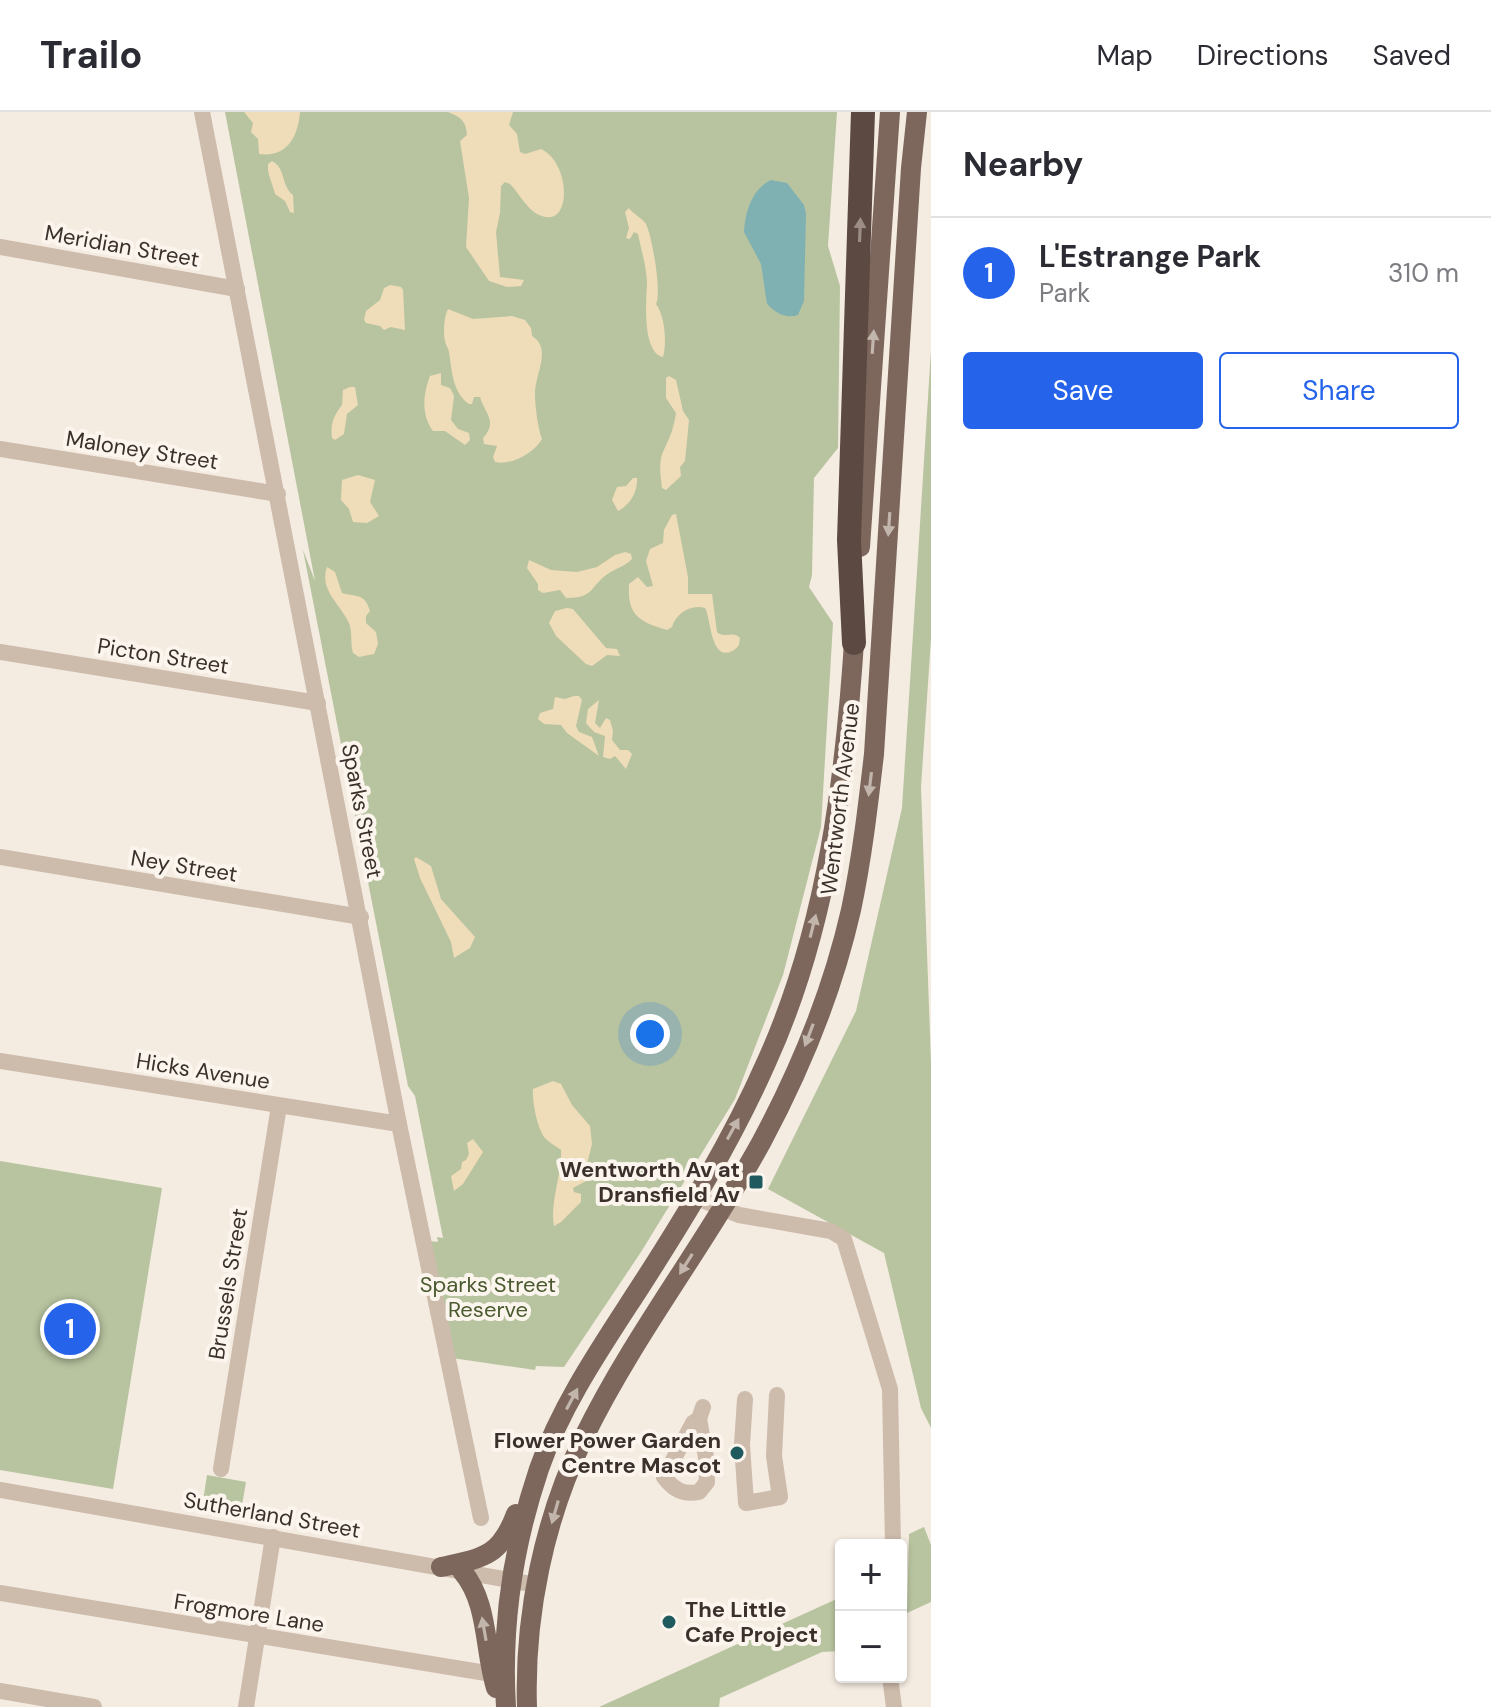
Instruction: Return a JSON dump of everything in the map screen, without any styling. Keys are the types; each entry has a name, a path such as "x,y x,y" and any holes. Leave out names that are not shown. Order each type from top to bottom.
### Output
{"highway":[{"path":"854,643 849,540 863,112"}],"main road":[{"name":"Wentworth Avenue","path":"504,1707 504,1641 512,1579 539,1469 552,1437 593,1360 695,1197 767,1062 809,942 831,844 843,757 854,643 890,112"},
{"name":"Wentworth Avenue","path":"527,1707 529,1635 537,1585 558,1501 584,1436 623,1365 761,1142 827,990 850,912 864,836 874,754 917,112"},
{"path":"441,1567 481,1558 495,1551 508,1535 521,1500 539,1469"},
{"path":"462,1571 474,1585 480,1603 492,1674 504,1707"}],"street":[{"name":"Sparks Street","path":"202,112 399,1124 481,1518"},
{"name":"Meridian Street","path":"0,247 237,289"},
{"name":"Maloney Street","path":"0,449 278,494"},
{"name":"Picton Street","path":"0,652 318,703"},
{"name":"Ney Street","path":"0,857 361,917"},
{"name":"Hicks Avenue","path":"0,1061 399,1124"},
{"name":"Brussels Street","path":"221,1469 279,1106"},
{"path":"695,1197 720,1210 831,1231 844,1239 890,1389 893,1539"},
{"path":"745,1399 742,1445 746,1503 780,1497 774,1456 777,1395"},
{"name":"Sutherland Street","path":"0,1490 537,1585"},
{"path":"246,1707 273,1537"},
{"name":"Frogmore Lane","path":"0,1593 492,1674"},
{"path":"891,1683 894,1707"},
{"path":"0,1691 94,1707"}],"green space":[{"name":"Sparks Street Reserve","path":"225,112 837,112 828,246 840,286 838,448 814,478 812,575 809,587 833,623 821,827 783,975 735,1099 641,1252 564,1367 536,1366 535,1370 452,1358 430,1241 438,1242 437,1237 443,1238 415,1096 408,1086 303,550 315,581"},
{"path":"931,350 931,639 921,787 931,1062 931,1428 921,1408 884,1253 768,1189 856,1011 902,808"},
{"path":"0,1161 162,1188 113,1489 0,1470"},
{"path":"207,1475 246,1482 241,1511 203,1501"},
{"path":"924,1527 931,1545 931,1602 907,1613 909,1534"},
{"path":"835,1600 835,1651 822,1652 720,1698 719,1707 599,1707"}],"sand":[{"path":"244,112 300,112 297,130 289,144 277,153 259,154 258,139 251,132 253,123"},
{"path":"448,112 513,112 509,125 517,134 520,152 525,154 541,149 551,156 558,167 564,192 563,203 559,212 552,217 532,211 510,184 505,182 501,186 496,232 500,277 524,280 521,286 507,287 489,281 466,247 469,198 460,141 467,135 462,120"},
{"path":"272,161 280,168 293,195 294,213 275,194 268,168"},
{"path":"629,208 646,224 651,240 657,277 656,304 664,330 663,357 656,353 648,336 647,278 638,234 634,232 630,239 626,238 629,228 625,212"},
{"path":"390,285 403,290 405,330 391,327 384,330 364,320 366,311 380,300 384,288"},
{"path":"448,309 473,319 512,316 525,320 532,336 538,341 542,355 535,400 542,439 522,457 495,462 493,457 497,446 484,444 483,438 490,422 480,397 474,397 472,404 469,404 459,393 454,380 444,333"},
{"path":"441,373 441,385 450,388 454,396 451,420 458,429 469,433 470,440 465,445 445,431 433,431 426,418 424,404 430,376"},
{"path":"669,376 676,380 683,411 689,420 681,476 666,490 662,488 661,461 676,413 666,398 666,378"},
{"path":"355,387 358,405 347,414 344,434 335,440 332,438 333,420 342,405 343,390"},
{"path":"358,475 375,480 370,502 379,516 367,523 353,522 349,509 341,500 342,480"},
{"path":"637,478 635,493 618,511 612,500 617,487 626,486"},
{"path":"676,514 688,577 688,594 712,594 717,632 740,638 734,650 726,653 720,651 705,608 694,607 684,611 667,630 637,616 630,604 629,584 638,577 647,587 653,586 646,561 650,549 663,543 664,530 672,515"},
{"path":"625,552 631,554 632,559 609,573 583,596 566,598 560,590 543,593 538,590 538,584 527,568 529,560 551,570 577,572 597,567"},
{"path":"327,567 335,572 342,593 359,597 368,605 370,611 366,623 376,632 378,644 374,654 359,657 353,653 350,624 328,589"},
{"path":"573,609 606,648 617,649 620,656 607,655 592,666 586,664 556,636 549,623 555,611"},
{"path":"574,696 582,700 576,726 579,732 592,737 599,756 567,733 561,725 544,724 538,719 540,713 553,709 555,697 565,699"},
{"path":"599,700 595,723 600,728 606,718 610,720 612,740 620,750 628,750 632,754 626,769 615,756 610,759 603,757 605,736 594,732 586,723 588,709"},
{"path":"416,857 431,866 441,899 475,937 470,948 454,958 451,942 420,878"},
{"path":"553,1081 561,1084 572,1105 590,1126 592,1144 585,1172 588,1180 573,1188 574,1192 581,1194 581,1202 554,1226 561,1150 541,1132 533,1094 533,1089"},
{"path":"473,1139 483,1152 463,1184 454,1191 451,1176 461,1169 462,1162 469,1154 467,1143"}],"water":[{"path":"771,180 787,183 804,205 806,213 804,301 798,315 793,316 781,314 767,304 761,264 744,232 751,202 759,189"}],"place":[{"name":"Wentworth Av at Dransfield Av","path":"756,1182"},
{"name":"L'Estrange Park","path":"70,1329"},
{"name":"Flower Power Garden Centre Mascot","path":"737,1453"},
{"name":"The Little Cafe Project","path":"669,1622"}]}
